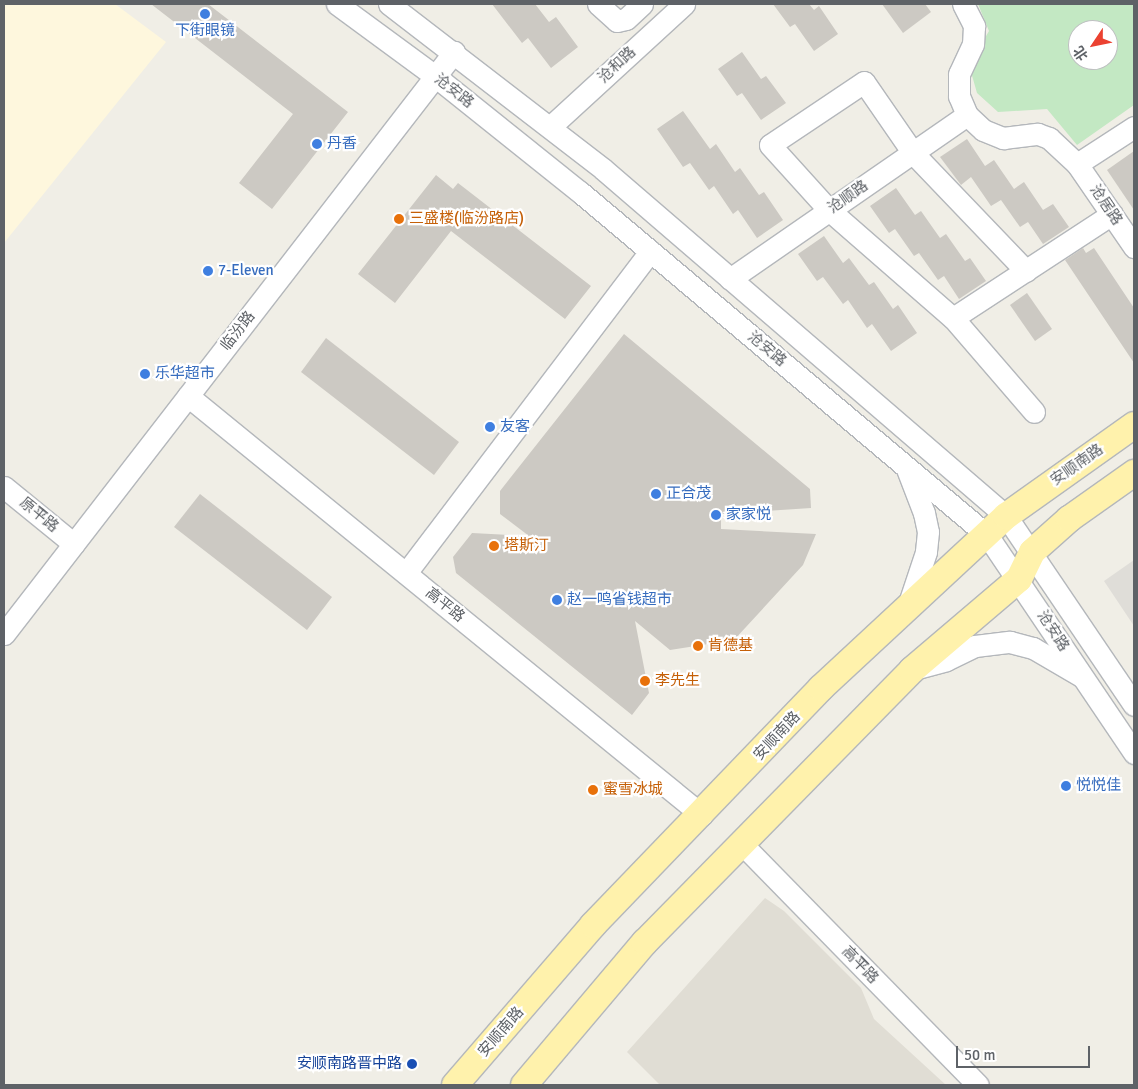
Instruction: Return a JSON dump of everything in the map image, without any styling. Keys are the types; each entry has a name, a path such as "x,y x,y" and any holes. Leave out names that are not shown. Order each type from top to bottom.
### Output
{"main road":[{"name":"安顺南路","path":"455,1085 593,925 702,815 821,688 1006,516 1134,425"},
{"path":"524,1085 646,942 912,670 1020,580 1032,552 1069,519 1134,472"}],"street":[{"name":"沧安路","path":"337,4 435,76 650,251 987,535 1020,580 1134,753"},
{"name":"沧安路","path":"389,4 550,127 1006,516 1134,705"},
{"path":"598,4 617,21 626,19 642,4"},
{"name":"沧和路","path":"550,127 684,4"},
{"path":"963,4 974,26 973,44 962,64 958,85 967,115 993,135 1014,138 1038,134 1049,138 1077,164 1134,128"},
{"name":"临汾路","path":"4,634 454,52"},
{"path":"1026,271 913,153 864,82 770,145 829,210 953,318 1034,412"},
{"name":"沧顺路","path":"730,279 967,115"},
{"name":"沧居路","path":"1077,164 1134,247"},
{"path":"953,318 1112,214"},
{"path":"406,573 650,251"},
{"name":"高平路","path":"188,396 702,815"},
{"path":"906,466 924,513 928,532 926,552 908,606"},
{"name":"原平路","path":"4,487 74,544"},
{"path":"912,670 946,660 975,646 1010,642 1033,648 1084,679"},
{"name":"高平路","path":"742,844 978,1085"}],"shaded area":[{"path":"4,4 115,4 166,42 4,243"},
{"path":"1134,560 1134,626 1104,581"},
{"path":"765,898 784,911 861,988 874,1019 946,1085 660,1085 627,1052"}],"green space":[{"path":"978,4 1134,4 1134,105 1077,145 1047,109 998,112 977,93 969,65 989,31"}],"building":[{"path":"151,4 208,4 348,112 272,209 239,183 293,114"},
{"path":"492,4 535,4 549,22 556,17 578,47 551,68 528,38 522,43"},
{"path":"773,4 809,4 814,10 819,6 838,34 814,51 795,24 790,27"},
{"path":"882,4 925,4 931,12 903,33"},
{"path":"742,52 761,79 766,76 786,103 761,120 742,93 737,96 718,69"},
{"path":"683,111 710,149 716,144 735,172 740,168 759,195 764,192 783,220 757,238 738,210 733,214 714,186 709,190 690,163 683,167 657,129"},
{"path":"967,139 985,166 994,160 1014,189 1024,182 1043,210 1053,204 1069,227 1043,244 1028,222 1020,227 1001,200 991,206 971,177 961,185 940,157"},
{"path":"1134,151 1134,210 1107,170"},
{"path":"436,175 453,189 458,183 591,286 565,319 451,231 395,303 358,274"},
{"path":"896,188 915,215 921,211 940,238 946,234 965,261 970,258 986,281 959,299 944,276 938,280 919,253 914,256 895,229 889,233 870,206"},
{"path":"824,236 843,263 849,258 869,285 874,282 893,309 898,305 917,333 891,351 872,324 867,328 848,300 843,304 823,277 817,281 798,254"},
{"path":"1083,248 1086,253 1094,248 1134,308 1134,363 1065,260"},
{"path":"1027,293 1052,329 1035,341 1010,305"},
{"name":"正合茂","path":"624,334 810,489 811,508 721,514 721,529 816,534 803,565 734,640 670,650 635,621 649,693 632,715 456,573 453,557 472,533 529,536 500,514 500,491"},
{"path":"326,338 459,442 434,475 301,372"},
{"path":"200,494 332,597 307,630 174,527"}],"place":[{"name":"下街眼镜","path":"205,14"},
{"name":"丹香","path":"317,144"},
{"name":"三盛楼(临汾路店)","path":"399,219"},
{"name":"7-Eleven","path":"208,271"},
{"name":"乐华超市","path":"145,374"},
{"name":"友客","path":"490,427"},
{"name":"正合茂","path":"656,494"},
{"name":"家家悦","path":"716,515"},
{"name":"塔斯汀","path":"494,546"},
{"name":"赵一鸣省钱超市","path":"557,600"},
{"name":"肯德基","path":"698,646"},
{"name":"李先生","path":"645,681"},
{"name":"悦悦佳","path":"1066,786"},
{"name":"蜜雪冰城","path":"593,790"},
{"name":"安顺南路晋中路","path":"412,1064"}]}
